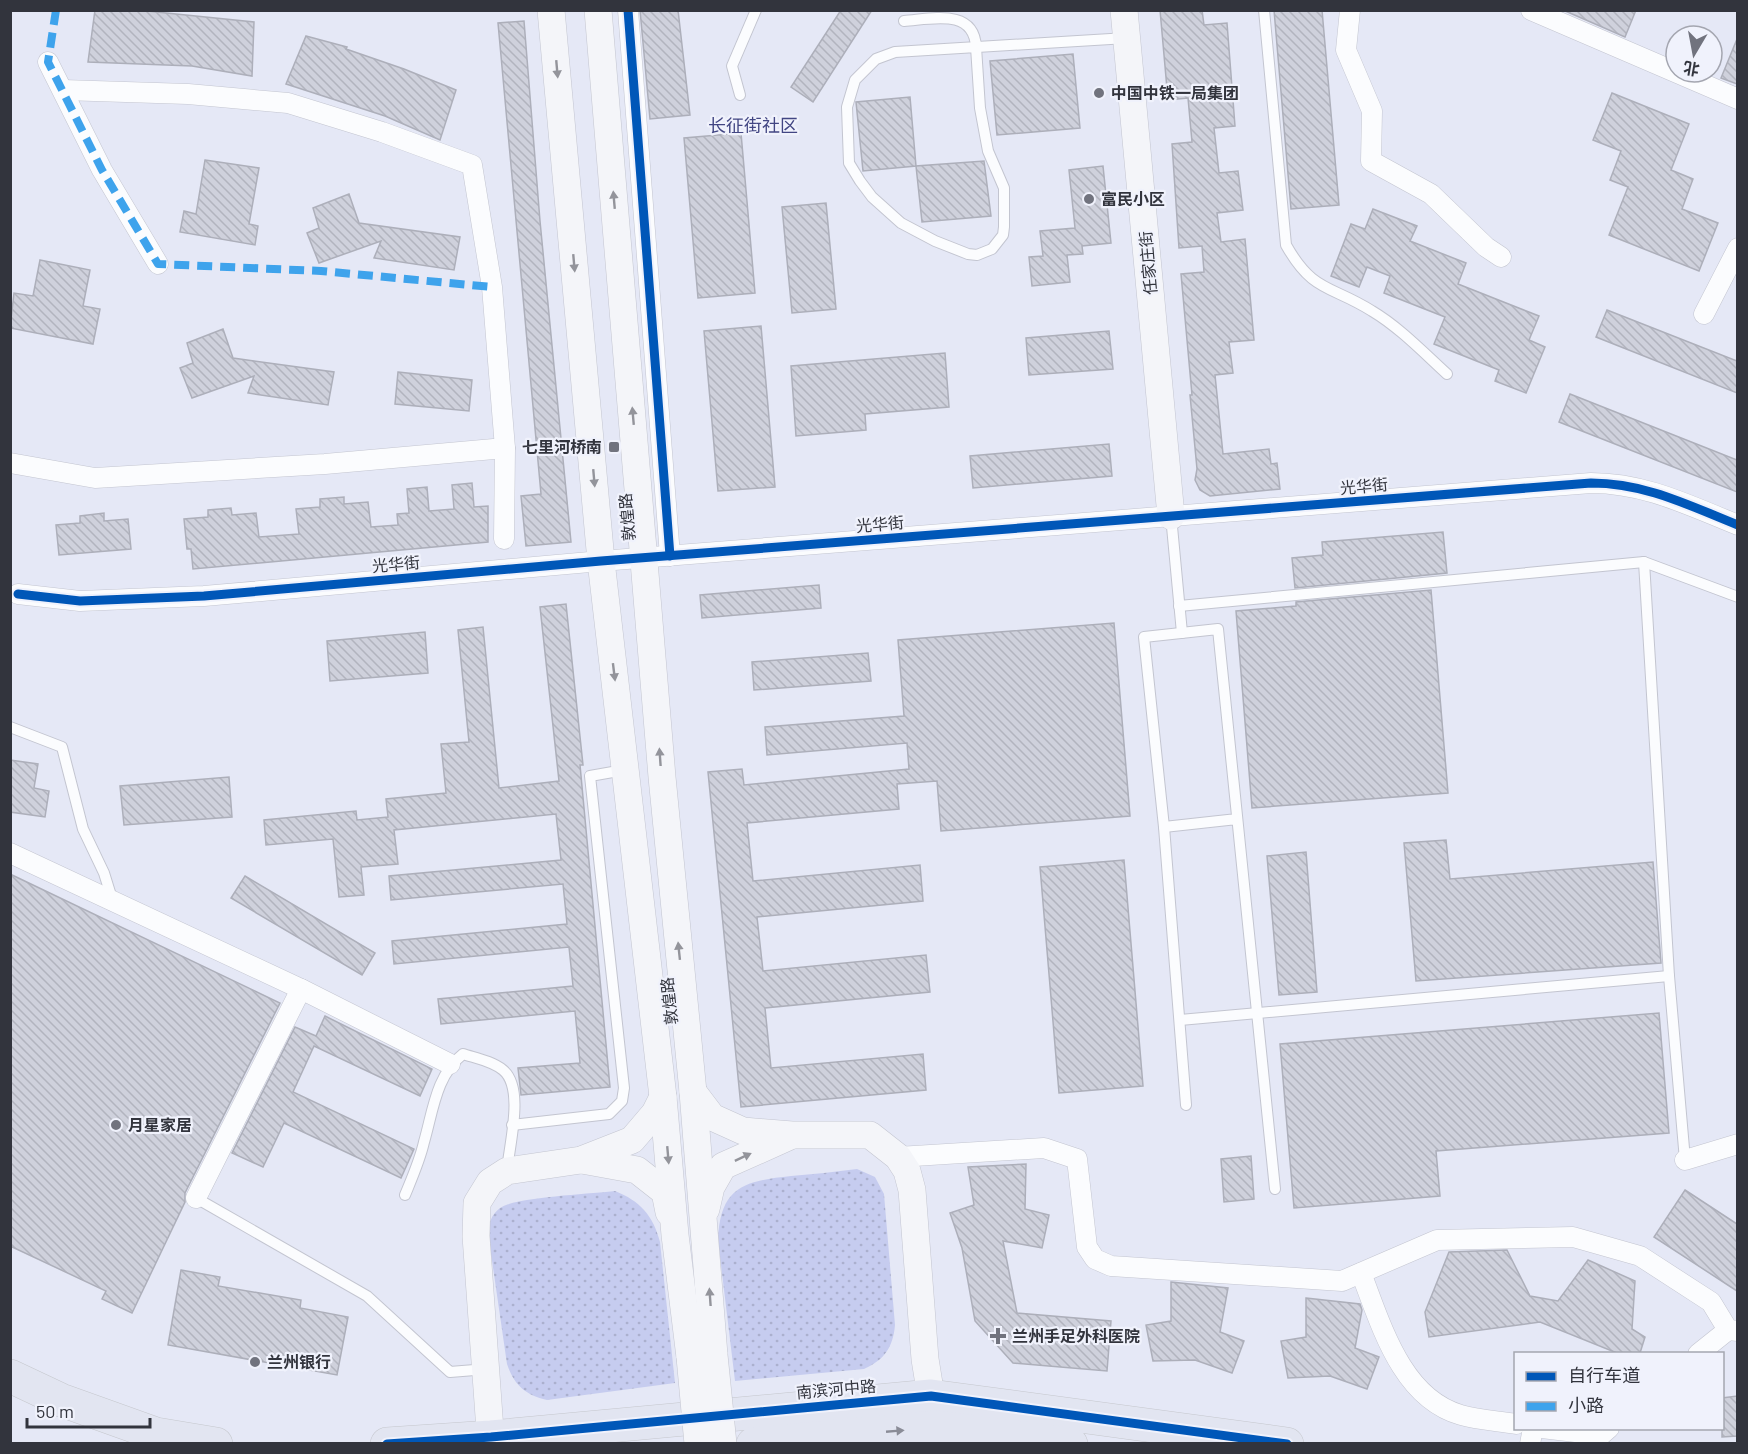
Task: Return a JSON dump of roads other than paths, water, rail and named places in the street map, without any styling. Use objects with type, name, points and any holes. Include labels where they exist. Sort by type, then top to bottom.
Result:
[{"type":"highway","points":[[10,1376],[61,1400],[156,1434],[216,1443]]},
{"type":"highway","points":[[10,1401],[53,1421],[114,1443]]},
{"type":"highway","name":"南滨河中路","points":[[753,1443],[933,1411],[1071,1443]]},
{"type":"highway","name":"南滨河中路","points":[[387,1443],[491,1440],[933,1411],[1287,1443]]},
{"type":"main road","name":"敦煌路","points":[[551,10],[601,561],[663,1097],[675,1235],[702,1356]]},
{"type":"main road","name":"敦煌路","points":[[598,10],[657,557],[662,777],[704,1220],[702,1356]]},
{"type":"main road","name":"任家庄街","points":[[1124,10],[1171,516]]},
{"type":"main road","points":[[693,1092],[712,1118],[743,1131],[792,1135],[870,1136],[898,1157],[907,1171],[912,1190],[925,1359],[933,1411]]},
{"type":"main road","points":[[491,1440],[476,1236],[477,1203],[490,1182],[507,1171],[581,1160],[632,1140],[656,1113],[663,1097]]},
{"type":"main road","points":[[704,1220],[711,1187],[723,1166],[792,1135]]},
{"type":"main road","points":[[581,1160],[637,1170],[664,1192],[675,1235]]},
{"type":"main road","points":[[698,1443],[702,1356]]},
{"type":"main road","points":[[702,1356],[723,1443]]},
{"type":"street","points":[[628,10],[657,557]]},
{"type":"street","points":[[1350,10],[1346,50],[1372,111],[1371,161],[1431,194],[1486,247],[1501,257]]},
{"type":"street","points":[[1531,10],[1737,99]]},
{"type":"street","points":[[48,62],[102,170],[158,264]]},
{"type":"street","points":[[63,90],[188,94],[288,103],[382,132],[472,165],[492,287],[505,448],[504,539]]},
{"type":"street","points":[[1704,314],[1737,248]]},
{"type":"street","points":[[10,463],[95,478],[325,464],[505,448]]},
{"type":"street","name":"光华街","points":[[18,594],[80,601],[204,596],[601,561],[1551,486],[1618,483],[1644,488],[1737,525]]},
{"type":"street","points":[[10,853],[301,989],[450,1064]]},
{"type":"street","points":[[196,1198],[301,989]]},
{"type":"street","points":[[1685,1160],[1737,1144]]},
{"type":"street","points":[[898,1157],[1044,1148],[1077,1159],[1087,1247],[1095,1259],[1111,1266],[1342,1281],[1437,1240],[1573,1237],[1640,1256],[1710,1302],[1733,1331],[1700,1352]]},
{"type":"street","points":[[1360,1273],[1394,1354],[1425,1395],[1459,1414],[1514,1424]]},
{"type":"street","points":[[1559,1430],[1601,1435],[1607,1430]]},
{"type":"lane","points":[[740,95],[732,66],[756,10]]},
{"type":"lane","points":[[1264,10],[1286,245],[1298,267],[1314,283],[1373,311],[1447,374]]},
{"type":"lane","points":[[904,21],[958,19],[973,31],[976,47],[980,108],[988,151],[1004,188],[1003,235],[999,243],[985,253],[977,255],[961,252],[918,233],[894,217],[872,197],[849,163],[847,107],[855,80],[876,59],[895,52],[976,47],[1127,38]]},
{"type":"lane","points":[[1171,516],[1182,633]]},
{"type":"lane","points":[[1179,606],[1644,562],[1737,597]]},
{"type":"lane","points":[[1644,562],[1669,976],[1685,1160]]},
{"type":"lane","points":[[1186,1105],[1164,826],[1144,637],[1218,629],[1275,1189]]},
{"type":"lane","points":[[10,727],[62,747],[83,829],[104,873],[113,902]]},
{"type":"lane","points":[[512,1125],[609,1113],[622,1101],[624,1088],[590,776],[626,770]]},
{"type":"lane","points":[[1164,826],[1237,819]]},
{"type":"lane","points":[[1180,1020],[1669,976]]},
{"type":"lane","points":[[405,1195],[424,1145],[436,1095],[450,1064],[463,1054],[482,1059],[503,1070],[516,1105],[507,1171]]},
{"type":"lane","points":[[196,1198],[367,1296],[450,1372],[487,1369]]},
{"type":"place","name":"中国中铁一局集团","points":[[1099,93]]},
{"type":"place","name":"富民小区","points":[[1089,199]]},
{"type":"place","name":"七里河桥南","points":[[614,447]]},
{"type":"place","name":"月星家居","points":[[116,1125]]},
{"type":"place","name":"兰州手足外科医院","points":[[998,1336]]},
{"type":"place","name":"兰州银行","points":[[255,1362]]},
{"type":"district","name":"长征街社区","points":[[753,126]]}]
